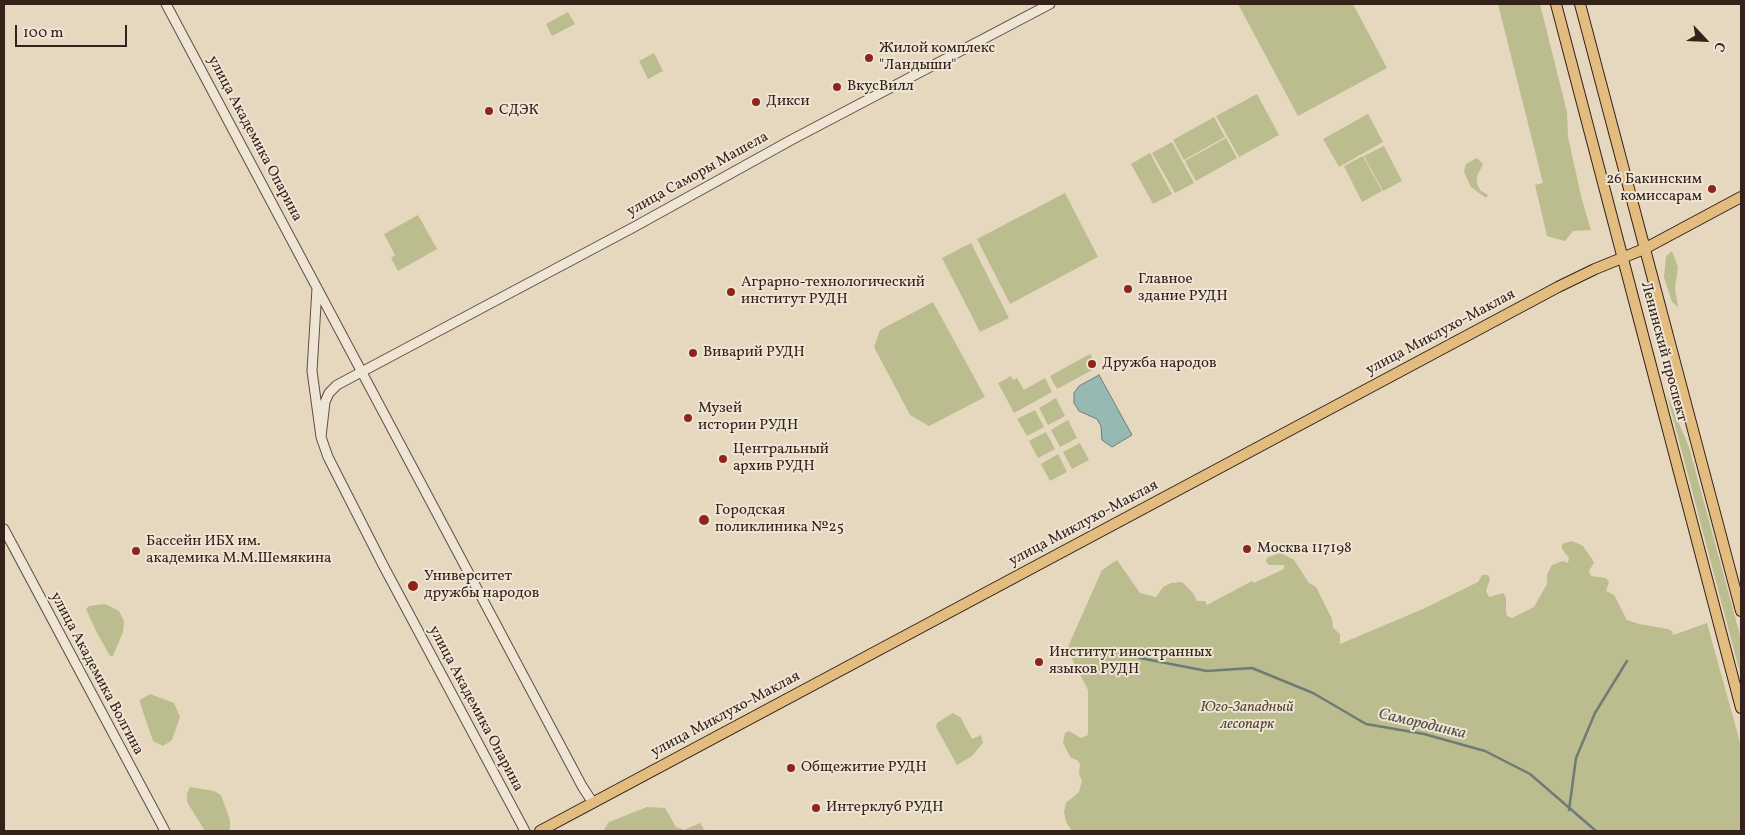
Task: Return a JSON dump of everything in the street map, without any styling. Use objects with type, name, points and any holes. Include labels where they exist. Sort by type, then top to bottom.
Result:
[{"type":"main road","name":"Ленинский проспект","points":[[1556,4],[1741,708]]},
{"type":"main road","name":"Ленинский проспект","points":[[1580,4],[1741,612]]},
{"type":"main road","name":"улица Миклухо-Маклая","points":[[540,831],[1558,288],[1644,249],[1741,197]]},
{"type":"street","name":"улица Академика Опарина","points":[[166,4],[593,803]]},
{"type":"street","name":"улица Саморы Машела","points":[[321,437],[326,402],[329,393],[337,385],[634,227],[755,159],[1050,4]]},
{"type":"street","name":"улица Академика Опарина","points":[[317,288],[312,370],[321,437],[328,457],[383,565],[525,831]]},
{"type":"street","name":"улица Академика Волгина","points":[[4,529],[165,831]]},
{"type":"green space","points":[[1238,4],[1353,4],[1387,68],[1298,116]]},
{"type":"green space","points":[[1498,4],[1540,4],[1567,112],[1568,137],[1582,200],[1591,230],[1573,231],[1565,241],[1547,236],[1535,185],[1543,183]]},
{"type":"green space","points":[[568,12],[575,24],[552,36],[546,24]]},
{"type":"green space","points":[[654,53],[663,71],[648,79],[639,61]]},
{"type":"green space","points":[[1257,94],[1279,135],[1239,157],[1216,116]]},
{"type":"green space","points":[[1368,114],[1383,142],[1339,167],[1323,139]]},
{"type":"green space","points":[[1214,117],[1225,137],[1184,160],[1173,140]]},
{"type":"green space","points":[[1226,138],[1237,158],[1196,181],[1185,161]]},
{"type":"green space","points":[[1172,142],[1194,183],[1175,193],[1152,153]]},
{"type":"green space","points":[[1384,146],[1402,181],[1383,191],[1364,156]]},
{"type":"green space","points":[[1150,153],[1172,194],[1153,204],[1131,164]]},
{"type":"green space","points":[[1363,156],[1382,191],[1362,202],[1344,166]]},
{"type":"green space","points":[[1477,158],[1483,164],[1477,176],[1477,184],[1481,191],[1488,195],[1486,198],[1471,187],[1464,172],[1466,164]]},
{"type":"green space","points":[[1065,193],[1098,257],[1010,304],[977,239]]},
{"type":"green space","points":[[418,215],[437,249],[398,271],[391,258],[395,255],[384,234]]},
{"type":"green space","points":[[971,243],[1009,318],[980,332],[942,258]]},
{"type":"green space","points":[[1672,251],[1678,267],[1675,288],[1678,307],[1672,302],[1664,277],[1666,256]]},
{"type":"green space","points":[[933,302],[985,397],[929,426],[910,415],[874,347],[880,330]]},
{"type":"green space","points":[[1090,354],[1096,364],[1094,369],[1057,389],[1050,376]]},
{"type":"green space","points":[[1011,376],[1013,380],[1017,378],[1024,390],[1045,378],[1052,392],[1014,413],[998,383]]},
{"type":"green space","points":[[1667,395],[1689,447],[1741,639],[1741,677]]},
{"type":"green space","points":[[1056,398],[1065,416],[1048,425],[1039,408]]},
{"type":"green space","points":[[1035,410],[1044,427],[1027,436],[1017,419]]},
{"type":"green space","points":[[1068,420],[1077,438],[1060,447],[1051,430]]},
{"type":"green space","points":[[1046,432],[1055,449],[1038,458],[1029,441]]},
{"type":"green space","points":[[1080,443],[1089,460],[1072,469],[1063,452]]},
{"type":"green space","points":[[1058,454],[1067,472],[1050,481],[1041,464]]},
{"type":"green space","name":"Юго-Западный лесопарк","points":[[1572,541],[1583,546],[1592,559],[1594,563],[1589,571],[1591,576],[1606,578],[1609,582],[1606,591],[1614,595],[1627,620],[1668,629],[1672,631],[1673,635],[1707,623],[1741,746],[1741,831],[1072,831],[1066,822],[1064,812],[1066,803],[1079,792],[1082,781],[1079,774],[1080,764],[1077,760],[1071,758],[1063,743],[1065,733],[1069,731],[1081,738],[1088,735],[1088,690],[1067,649],[1102,570],[1117,560],[1140,593],[1156,597],[1163,587],[1171,583],[1182,582],[1193,593],[1197,601],[1205,601],[1207,605],[1252,581],[1254,583],[1284,569],[1284,565],[1269,565],[1266,561],[1268,557],[1281,553],[1294,560],[1309,583],[1316,587],[1332,619],[1333,628],[1340,634],[1340,644],[1423,609],[1478,582],[1482,575],[1488,575],[1490,579],[1486,591],[1489,597],[1503,593],[1506,597],[1507,616],[1512,618],[1534,607],[1547,584],[1547,574],[1552,565],[1563,561],[1568,563],[1569,558],[1562,549],[1562,544]]},
{"type":"green space","points":[[105,604],[119,611],[124,621],[123,632],[113,656],[110,656],[86,609],[89,606]]},
{"type":"green space","points":[[150,694],[174,703],[180,717],[172,740],[163,746],[153,741],[140,703],[140,700]]},
{"type":"green space","points":[[953,713],[961,718],[972,739],[981,735],[983,743],[972,756],[957,765],[936,727],[937,723]]},
{"type":"green space","points":[[190,787],[214,791],[221,795],[230,820],[230,831],[205,831],[187,802],[187,794]]},
{"type":"green space","points":[[647,807],[665,808],[676,827],[684,830],[700,823],[705,831],[603,831],[609,822]]},
{"type":"water","points":[[1099,375],[1132,435],[1112,447],[1102,440],[1101,426],[1097,419],[1079,411],[1074,403],[1074,393],[1079,386]]},
{"type":"waterway","name":"Самородинка","points":[[1140,658],[1207,671],[1252,668],[1313,693],[1366,724],[1424,734],[1485,751],[1530,774],[1596,831]]},
{"type":"waterway","points":[[1569,810],[1576,758],[1595,713],[1627,661]]},
{"type":"place","name":"Жилой комплекс \"Ландыши\"","points":[[869,58]]},
{"type":"place","name":"ВкусВилл","points":[[837,87]]},
{"type":"place","name":"Дикси","points":[[756,102]]},
{"type":"place","name":"СДЭК","points":[[489,111]]},
{"type":"place","name":"26 Бакинским комиссарам","points":[[1712,189]]},
{"type":"place","name":"Главное здание РУДН","points":[[1128,289]]},
{"type":"place","name":"Аграрно-технологический институт РУДН","points":[[731,292]]},
{"type":"place","name":"Виварий РУДН","points":[[693,353]]},
{"type":"place","name":"Дружба народов","points":[[1092,364]]},
{"type":"place","name":"Музей истории РУДН","points":[[688,418]]},
{"type":"place","name":"Центральный архив РУДН","points":[[723,459]]},
{"type":"place","name":"Городская поликлиника №25","points":[[704,520]]},
{"type":"place","name":"Москва 117198","points":[[1247,549]]},
{"type":"place","name":"Бассейн ИБХ им. академика М.М.Шемякина","points":[[136,551]]},
{"type":"place","name":"Университет дружбы народов","points":[[413,586]]},
{"type":"place","name":"Институт иностранных языков РУДН","points":[[1039,662]]},
{"type":"place","name":"Общежитие РУДН","points":[[791,768]]},
{"type":"place","name":"Интерклуб РУДН","points":[[816,808]]}]
